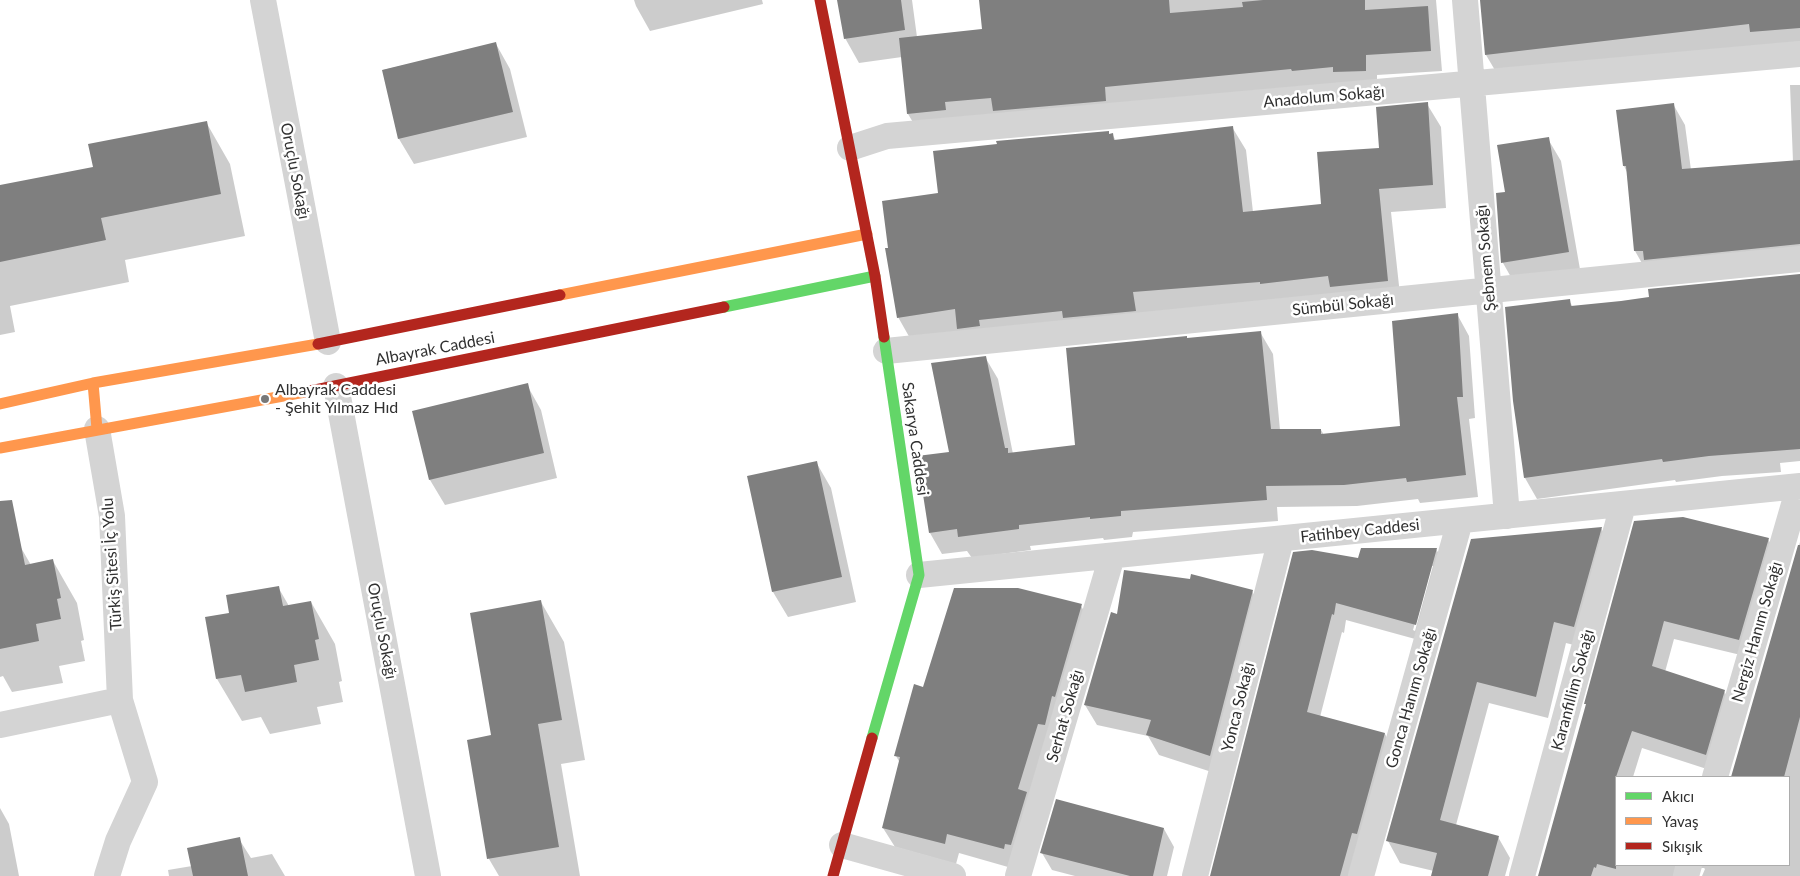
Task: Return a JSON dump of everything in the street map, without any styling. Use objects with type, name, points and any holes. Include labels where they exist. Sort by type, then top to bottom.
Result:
[{"type":"street","name":"Oruçlu Sokağı","points":[[263,0],[329,347]]},
{"type":"street","name":"Sakarya Caddesi","points":[[820,0],[875,276],[919,575],[833,876]]},
{"type":"street","name":"Şebnem Sokağı","points":[[1465,0],[1507,516]]},
{"type":"street","name":"Anadolum Sokağı","points":[[850,148],[887,136],[1800,54]]},
{"type":"street","name":"Albayrak Caddesi","points":[[0,404],[93,383],[329,347],[867,234]]},
{"type":"street","name":"Sümbül Sokağı","points":[[886,351],[1800,259]]},
{"type":"street","name":"Albayrak Caddesi","points":[[0,448],[875,276]]},
{"type":"street","name":"Oruçlu Sokağı","points":[[335,382],[428,876]]},
{"type":"street","points":[[93,383],[97,429]]},
{"type":"street","name":"Türkiş Sitesi İç Yolu","points":[[97,429],[112,516],[120,700],[145,782],[118,841],[107,876]]},
{"type":"street","name":"Fatihbey Caddesi","points":[[919,575],[1800,487]]},
{"type":"street","name":"Nergiz Hanım Sokağı","points":[[1715,776],[1800,487]]},
{"type":"street","name":"Karanfillim Sokağı","points":[[1522,876],[1623,504]]},
{"type":"street","name":"Gonca Hanım Sokağı","points":[[1361,876],[1460,521]]},
{"type":"street","name":"Yonca Sokağı","points":[[1195,876],[1281,539]]},
{"type":"street","name":"Serhat Sokağı","points":[[1018,876],[1112,556]]},
{"type":"street","points":[[0,725],[120,700]]},
{"type":"street","points":[[842,845],[953,876]]},
{"type":"building","points":[[837,0],[901,0],[905,30],[844,39]]},
{"type":"building","points":[[979,0],[1169,0],[1170,13],[1243,7],[1242,2],[1263,0],[1365,0],[1365,10],[1428,6],[1431,51],[1366,55],[1366,71],[1333,72],[1333,67],[1292,71],[1291,69],[1105,87],[1106,101],[993,111],[991,98],[945,102],[946,110],[907,114],[899,38],[982,29]]},
{"type":"building","points":[[1480,0],[1800,0],[1800,28],[1750,32],[1749,24],[1485,55]]},
{"type":"building","points":[[496,42],[513,112],[398,139],[382,70]]},
{"type":"building","points":[[1428,102],[1433,185],[1379,189],[1388,281],[1330,287],[1328,276],[1260,284],[1260,282],[1133,292],[1136,311],[1063,318],[1062,311],[979,320],[980,326],[957,329],[955,309],[897,318],[885,248],[888,248],[882,201],[938,193],[933,151],[997,144],[996,141],[1109,131],[1109,134],[1113,133],[1114,140],[1233,126],[1243,212],[1321,204],[1317,152],[1379,148],[1376,107]]},
{"type":"building","points":[[1674,103],[1682,169],[1800,160],[1800,244],[1644,260],[1643,251],[1634,251],[1626,166],[1623,166],[1616,110]]},
{"type":"building","points":[[207,121],[221,194],[101,218],[106,240],[0,262],[0,185],[93,167],[88,144]]},
{"type":"building","points":[[1549,137],[1569,252],[1501,263],[1496,193],[1505,192],[1497,145]]},
{"type":"building","points":[[1800,274],[1800,449],[1709,456],[1663,462],[1662,459],[1524,478],[1513,401],[1505,307],[1570,299],[1571,306],[1621,301],[1649,297],[1648,289]]},
{"type":"building","points":[[1458,313],[1463,397],[1457,397],[1466,475],[1407,482],[1406,478],[1344,485],[1266,486],[1267,500],[1121,511],[1121,516],[1090,519],[1090,517],[1019,525],[1019,529],[958,537],[957,529],[929,533],[917,456],[949,452],[931,363],[986,356],[1005,448],[1008,448],[1008,453],[1075,445],[1066,348],[1261,331],[1271,429],[1321,429],[1321,434],[1400,426],[1392,321]]},
{"type":"building","points":[[528,383],[544,453],[429,480],[412,411]]},
{"type":"building","points":[[817,461],[842,577],[772,592],[747,476]]},
{"type":"building","points":[[12,500],[25,565],[53,559],[61,598],[57,599],[61,619],[36,624],[39,641],[0,649],[0,501]]},
{"type":"building","points":[[1683,517],[1769,538],[1739,640],[1664,621],[1652,666],[1725,690],[1706,755],[1632,731],[1615,776],[1616,869],[1597,864],[1591,876],[1538,876],[1586,704],[1584,704],[1634,521]]},
{"type":"building","points":[[1602,527],[1574,627],[1554,622],[1536,697],[1477,682],[1440,820],[1499,836],[1488,876],[1431,876],[1437,853],[1386,841],[1471,539]]},
{"type":"building","points":[[1798,545],[1800,545],[1800,717],[1784,776],[1731,776]]},
{"type":"building","points":[[1361,548],[1437,548],[1416,625],[1336,603],[1334,615],[1332,614],[1307,712],[1385,733],[1357,834],[1352,833],[1340,876],[1210,876],[1293,552],[1312,550],[1358,558]]},
{"type":"building","points":[[1124,570],[1190,579],[1191,574],[1253,590],[1210,756],[1146,735],[1151,720],[1084,705],[1111,612],[1117,614]]},
{"type":"building","points":[[279,586],[283,606],[311,601],[319,639],[315,640],[319,660],[294,665],[297,682],[245,692],[241,675],[216,679],[205,617],[229,613],[226,595]]},
{"type":"building","points":[[954,588],[1018,588],[1082,604],[1055,697],[1052,696],[1045,725],[1038,724],[1018,789],[1027,792],[1011,845],[1005,844],[1004,849],[947,834],[945,844],[882,828],[900,757],[894,756],[914,684],[923,687]]},
{"type":"building","points":[[541,600],[562,720],[538,724],[559,847],[487,859],[467,740],[491,735],[470,613]]},
{"type":"building","points":[[1056,799],[1164,828],[1153,876],[1130,876],[1040,853]]},
{"type":"building","points":[[240,837],[248,876],[193,876],[187,848]]},
{"type":"traffic: fast","points":[[724,307],[875,276]]},
{"type":"traffic: fast","points":[[872,738],[919,575],[884,337]]},
{"type":"traffic: slow","points":[[560,295],[867,234]]},
{"type":"traffic: slow","points":[[0,404],[93,383],[318,344]]},
{"type":"traffic: slow","points":[[93,383],[97,429]]},
{"type":"traffic: slow","points":[[0,448],[305,392]]},
{"type":"traffic: jam","points":[[820,0],[875,276],[884,337]]},
{"type":"traffic: jam","points":[[318,344],[560,295]]},
{"type":"traffic: jam","points":[[305,392],[724,307]]},
{"type":"traffic: jam","points":[[833,876],[872,738]]},
{"type":"place","name":"Albayrak Caddesi - Şehit Yılmaz Hıd","points":[[265,399]]}]
